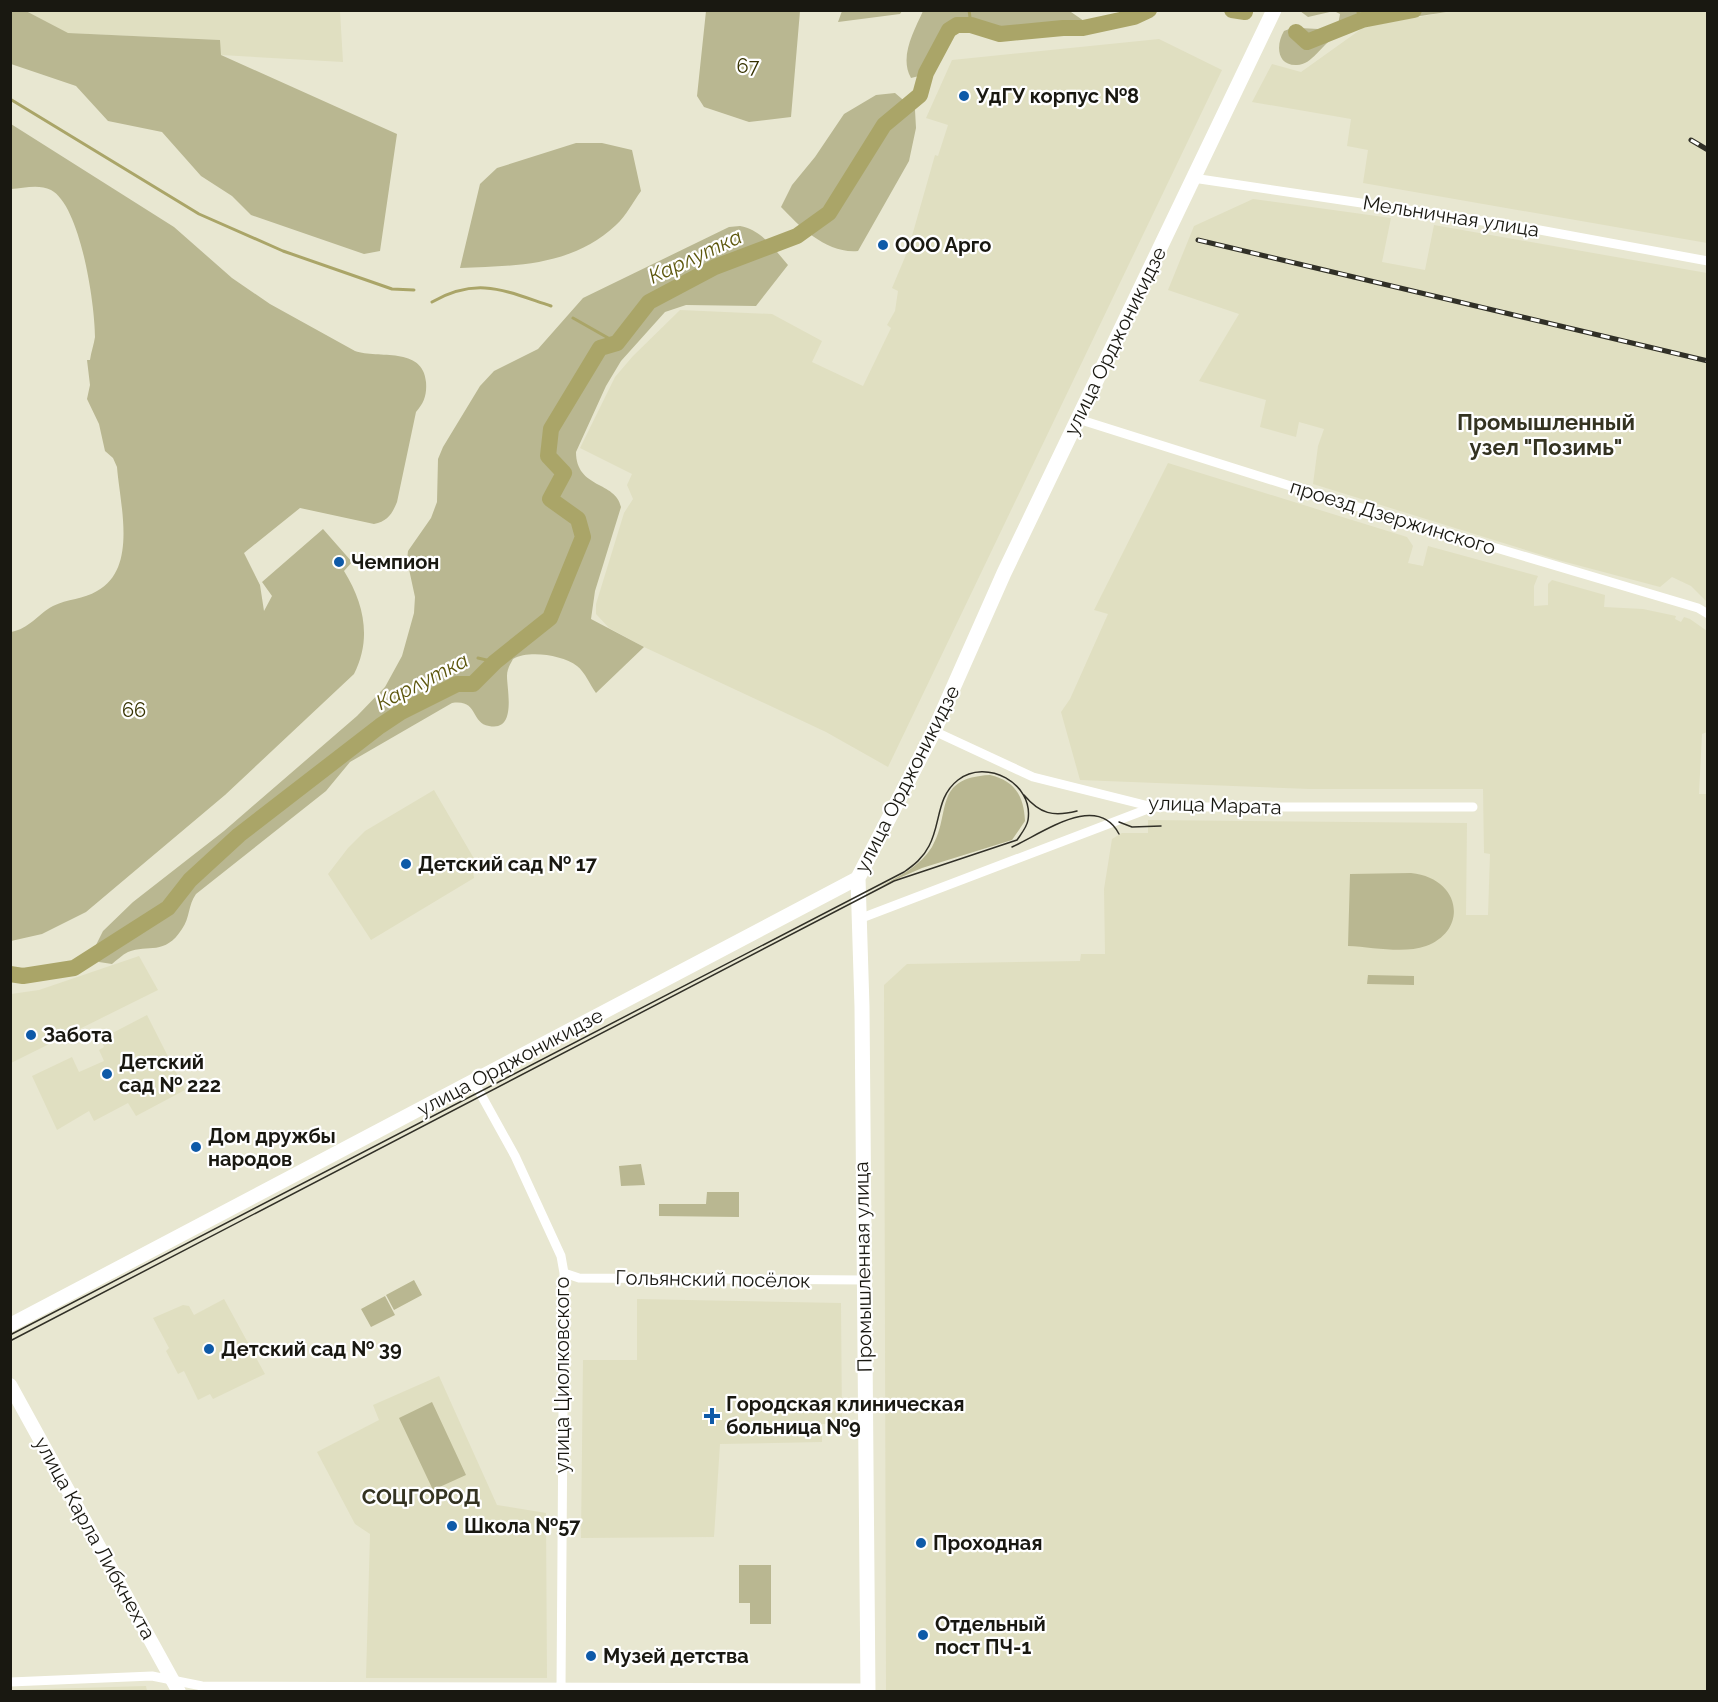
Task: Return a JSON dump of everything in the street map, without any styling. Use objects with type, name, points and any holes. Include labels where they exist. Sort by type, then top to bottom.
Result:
[{"type":"main road","name":"улица Орджоникидзе","points":[[10,1325],[858,878],[934,731],[1004,573],[1274,10]]},
{"type":"main road","name":"Промышленная улица","points":[[858,878],[868,1690]]},
{"type":"main road","name":"улица Карла Либкнехта","points":[[10,1385],[176,1686]]},
{"type":"street","name":"Мельничная улица","points":[[1193,178],[1523,226],[1707,261]]},
{"type":"street","name":"проезд Дзержинского","points":[[1078,418],[1338,501],[1698,608],[1707,614]]},
{"type":"street","name":"улица Марата","points":[[934,731],[1033,777],[1153,807],[1473,807]]},
{"type":"street","points":[[859,919],[1153,807]]},
{"type":"street","name":"улица Циолковского","points":[[474,1082],[515,1156],[561,1256],[564,1274],[561,1688]]},
{"type":"street","name":"Гольянский посёлок","points":[[564,1274],[579,1278],[863,1280]]},
{"type":"street","points":[[10,1682],[152,1676],[176,1686],[868,1690]]},
{"type":"shaded area","points":[[26,11],[340,11],[343,62],[221,55],[219,40],[67,33]]},
{"type":"shaded area","points":[[1452,11],[1707,11],[1707,243],[1363,183],[1368,150],[1347,146],[1351,119],[1252,102],[1272,64],[1301,72],[1364,27]]},
{"type":"shaded area","points":[[1159,39],[1222,70],[888,767],[826,732],[644,647],[609,628],[596,614],[596,604],[624,513],[633,499],[627,485],[632,474],[580,448],[615,377],[633,356],[680,310],[772,314],[822,341],[812,362],[863,386],[891,328],[887,325],[895,311],[898,291],[892,288],[908,250],[935,155],[938,156],[948,125],[926,118],[952,60]]},
{"type":"shaded area","points":[[1253,199],[1391,218],[1382,262],[1425,270],[1434,225],[1707,273],[1707,602],[1691,586],[1672,577],[1660,587],[1558,560],[1313,484],[1318,446],[1324,429],[1299,422],[1296,437],[1260,427],[1266,400],[1199,381],[1239,314],[1168,290],[1194,226]]},
{"type":"shaded area","points":[[1168,463],[1407,537],[1413,546],[1408,563],[1423,566],[1428,546],[1538,576],[1534,586],[1534,606],[1548,605],[1548,584],[1552,580],[1605,595],[1604,607],[1643,609],[1676,616],[1675,619],[1681,622],[1684,617],[1707,631],[1707,732],[1702,734],[1699,794],[1708,794],[1707,1691],[886,1691],[884,985],[907,964],[1080,961],[1081,954],[1105,954],[1104,889],[1112,839],[1122,833],[1148,833],[1148,820],[1467,823],[1466,915],[1488,915],[1490,854],[1484,853],[1483,789],[1310,789],[1080,780],[1061,712],[1070,699],[1108,614],[1094,610]]},
{"type":"shaded area","name":"Детский сад № 17","points":[[434,790],[476,862],[472,867],[474,878],[371,940],[328,874],[365,831]]},
{"type":"shaded area","points":[[139,956],[158,990],[11,1063],[11,994],[39,990]]},
{"type":"shaded area","name":"Детский сад № 222","points":[[147,1015],[185,1090],[136,1116],[128,1103],[94,1121],[89,1111],[57,1130],[32,1076],[72,1057],[79,1072],[104,1061],[99,1050],[104,1047],[101,1039]]},
{"type":"shaded area","name":"Детский сад № 39","points":[[224,1299],[265,1374],[213,1399],[210,1394],[198,1400],[184,1371],[178,1374],[166,1351],[169,1348],[153,1318],[183,1305],[189,1306],[194,1315]]},
{"type":"shaded area","name":"Городская клиническая больница №9","points":[[637,1299],[841,1303],[842,1424],[822,1424],[822,1442],[720,1444],[714,1537],[581,1538],[583,1360],[637,1360]]},
{"type":"shaded area","name":"Школа №57","points":[[439,1376],[497,1505],[546,1513],[547,1678],[366,1678],[370,1534],[355,1524],[317,1452],[379,1420],[373,1405]]},
{"type":"shaded area","points":[[146,1686],[147,1691],[10,1691],[11,1690]]},
{"type":"green space","points":[[11,10],[26,11],[68,33],[220,40],[221,55],[397,134],[380,251],[364,254],[251,215],[232,196],[201,176],[162,132],[108,121],[76,86],[11,64]]},
{"type":"green space","points":[[842,10],[902,11],[900,14],[838,22]]},
{"type":"green space","name":"67","points":[[706,11],[800,11],[791,117],[749,122],[704,107],[697,96]]},
{"type":"green space","points":[[923,11],[1071,12],[1084,21],[1077,24],[1000,28],[964,21],[946,26],[919,76],[911,78],[907,53]]},
{"type":"green space","points":[[1300,11],[1334,11],[1308,17]]},
{"type":"green space","points":[[1334,11],[1452,11],[1362,27],[1334,38],[1307,62],[1297,65],[1285,62],[1279,48],[1284,31],[1297,28],[1331,28],[1338,25],[1340,14]]},
{"type":"green space","points":[[895,93],[915,110],[916,128],[909,161],[858,251],[847,251],[825,244],[806,231],[781,207],[792,185],[815,157],[844,114],[876,95]]},
{"type":"green space","name":"66","points":[[11,124],[174,227],[232,278],[270,304],[355,351],[398,356],[417,363],[423,371],[426,387],[424,398],[416,412],[397,502],[389,516],[374,524],[300,508],[244,553],[260,585],[264,611],[272,596],[262,582],[323,529],[352,562],[344,571],[361,608],[364,634],[360,661],[354,674],[225,795],[86,912],[42,934],[11,941],[11,632],[28,625],[53,606],[92,594],[110,581],[118,568],[124,535],[117,467],[113,458],[105,451],[99,424],[87,399],[90,385],[87,360],[90,360],[95,337],[89,281],[78,235],[71,215],[62,200],[51,190],[36,187],[11,189]]},
{"type":"green space","points":[[576,143],[602,143],[632,150],[641,191],[620,221],[599,239],[562,256],[523,264],[460,268],[480,184],[497,168]]},
{"type":"green space","points":[[740,226],[761,236],[788,265],[756,306],[686,305],[665,312],[621,361],[606,386],[576,452],[582,473],[612,493],[618,499],[621,507],[595,591],[591,619],[644,647],[596,693],[585,675],[571,662],[536,654],[513,659],[507,674],[509,700],[504,723],[498,726],[483,724],[466,704],[452,703],[350,762],[326,791],[196,894],[185,925],[169,943],[156,948],[128,952],[112,964],[99,962],[94,949],[103,931],[133,902],[224,831],[357,716],[385,687],[402,656],[414,613],[415,597],[407,560],[408,551],[431,518],[437,502],[438,459],[443,447],[480,386],[494,371],[538,349],[583,298],[729,227]]},
{"type":"green space","points":[[990,775],[1012,786],[1023,804],[1025,821],[1012,840],[922,868],[881,886],[909,870],[927,854],[938,834],[951,790],[959,783],[972,778]]},
{"type":"green space","points":[[1411,873],[1428,877],[1440,884],[1449,894],[1453,905],[1453,917],[1449,929],[1440,938],[1426,946],[1408,950],[1348,946],[1350,874]]},
{"type":"green space","points":[[1368,975],[1414,976],[1414,985],[1367,984]]},
{"type":"green space","points":[[641,1164],[645,1185],[621,1186],[619,1166]]},
{"type":"green space","points":[[707,1192],[739,1192],[739,1217],[659,1216],[659,1204],[706,1204]]},
{"type":"green space","points":[[414,1280],[422,1295],[394,1310],[386,1295]]},
{"type":"green space","points":[[385,1296],[395,1315],[371,1327],[361,1309]]},
{"type":"green space","points":[[432,1402],[466,1475],[433,1490],[399,1418]]},
{"type":"green space","points":[[739,1565],[771,1565],[771,1624],[750,1624],[750,1603],[739,1603]]},
{"type":"waterway","points":[[969,10],[971,25]]},
{"type":"waterway","name":"Карлутка","points":[[10,974],[23,976],[74,968],[168,908],[190,880],[239,835],[380,726],[401,712],[457,684],[473,684],[495,662],[550,618],[583,537],[578,519],[550,499],[564,473],[548,456],[551,429],[600,348],[617,343],[649,302],[715,267],[797,236],[829,213],[884,125],[920,95],[926,73],[949,30],[957,25],[971,25],[1000,34],[1083,28],[1134,17],[1149,10]]},
{"type":"waterway","name":"Карлутка","points":[[1232,10],[1245,12]]},
{"type":"waterway","points":[[1357,10],[1362,20]]},
{"type":"waterway","name":"Карлутка","points":[[1296,32],[1307,42],[1362,20],[1414,10]]},
{"type":"waterway","points":[[10,99],[199,214],[283,251],[392,289],[414,290]]},
{"type":"waterway","points":[[432,302],[448,294],[478,288],[505,291],[551,306]]},
{"type":"waterway","points":[[573,318],[617,343]]},
{"type":"waterway","points":[[478,658],[495,662]]},
{"type":"tram line","points":[[10,1335],[904,872],[918,861],[929,846],[946,794],[958,780],[969,774],[994,773],[1016,785],[1024,795],[1028,807],[1028,820],[1017,840],[894,881],[10,1341]]},
{"type":"tram line","points":[[1024,795],[1041,810],[1054,814],[1077,811]]},
{"type":"tram line","points":[[1012,847],[1069,819],[1084,816],[1097,816],[1109,822],[1119,834]]},
{"type":"tram line","points":[[1119,822],[1132,827],[1161,826]]},
{"type":"railway","points":[[1691,140],[1708,150]]},
{"type":"railway","points":[[1198,240],[1708,361]]},
{"type":"place","name":"УдГУ корпус №8","points":[[964,96]]},
{"type":"place","name":"ООО Арго","points":[[883,245]]},
{"type":"place","name":"Чемпион","points":[[339,562]]},
{"type":"place","name":"Детский сад № 17","points":[[406,864]]},
{"type":"place","name":"Забота","points":[[31,1035]]},
{"type":"place","name":"Детский сад № 222","points":[[107,1074]]},
{"type":"place","name":"Дом дружбы народов","points":[[196,1147]]},
{"type":"place","name":"Детский сад № 39","points":[[209,1349]]},
{"type":"place","name":"Городская клиническая больница №9","points":[[712,1416]]},
{"type":"place","name":"Школа №57","points":[[452,1526]]},
{"type":"place","name":"Проходная","points":[[921,1543]]},
{"type":"place","name":"Отдельный пост ПЧ-1","points":[[923,1635]]},
{"type":"place","name":"Музей детства","points":[[591,1656]]},
{"type":"district","name":"Промышленный узел \"Позимь\"","points":[[1546,434]]},
{"type":"district","name":"СОЦГОРОД","points":[[421,1496]]}]
